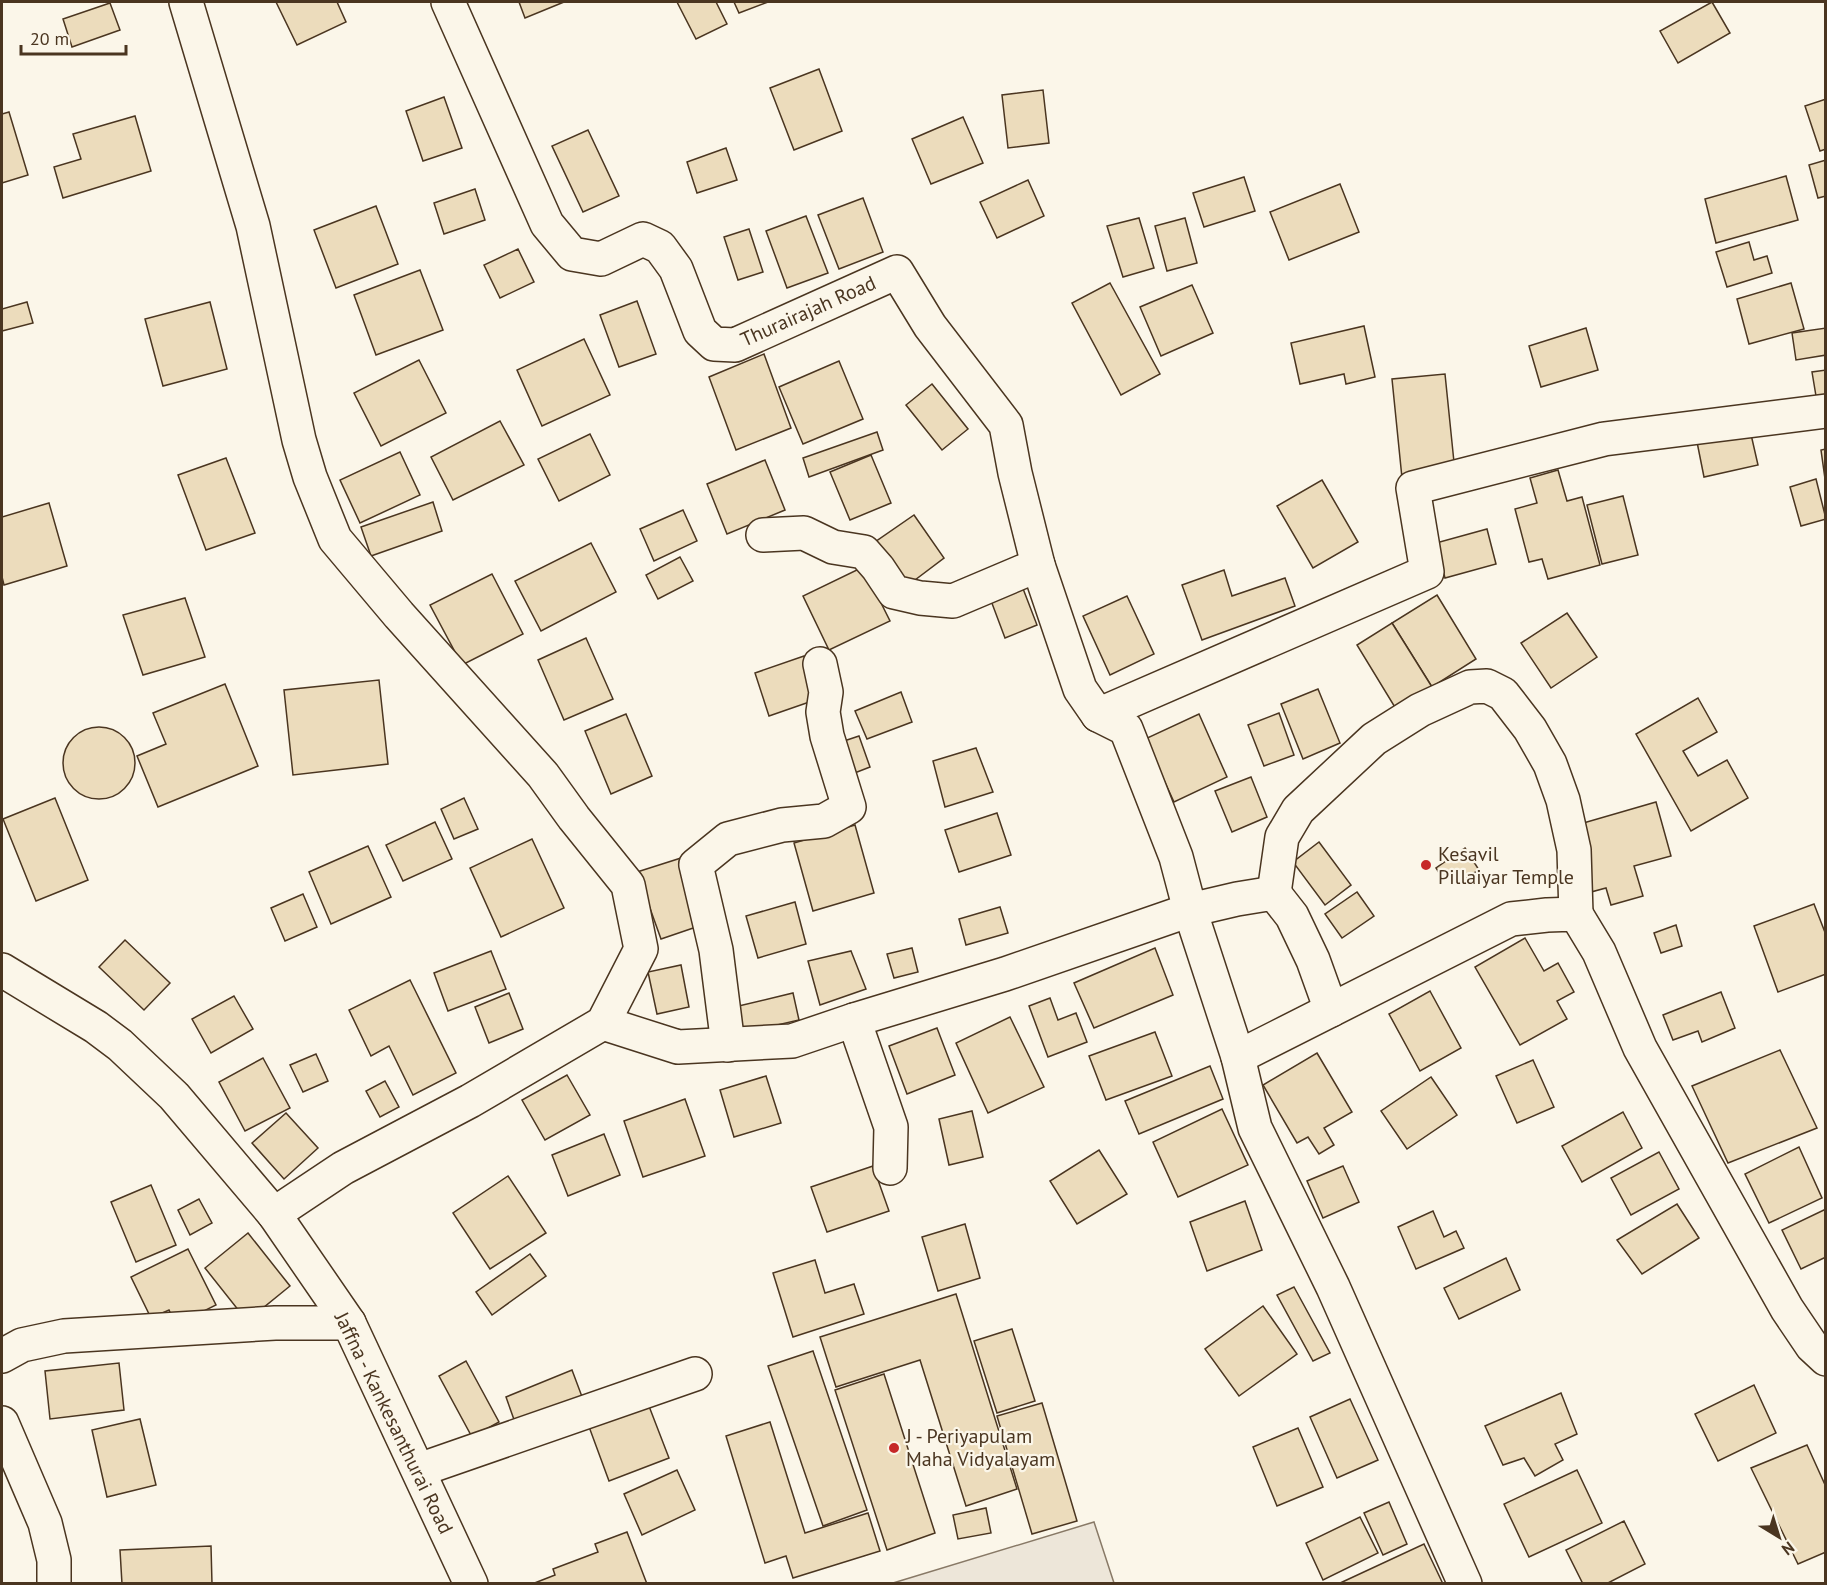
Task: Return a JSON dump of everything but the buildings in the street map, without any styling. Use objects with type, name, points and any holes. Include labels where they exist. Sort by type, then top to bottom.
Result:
[{"type":"street","points":[[186,2],[253,226],[299,440],[313,487],[335,539],[399,615],[543,775],[628,885],[642,949],[603,1023],[470,1101],[343,1168],[274,1214]]},
{"type":"street","name":"Thurairajah Road","points":[[448,2],[547,224],[572,254],[601,260],[643,239],[660,247],[676,269],[700,331],[714,344],[735,345],[897,272],[930,326],[1006,424],[1038,566],[1080,689],[1098,715]]},
{"type":"street","points":[[1098,715],[1427,572],[1413,488],[1604,439],[1826,411]]},
{"type":"street","points":[[763,535],[804,533],[833,547],[864,552],[894,592],[920,598],[953,601],[1038,566]]},
{"type":"street","points":[[728,1045],[716,950],[696,866],[728,839],[782,825],[824,821],[849,807],[826,728],[823,712],[826,692],[820,664]]},
{"type":"street","points":[[1331,1010],[1313,960],[1292,916],[1274,893],[1282,837],[1298,810],[1374,739],[1420,711],[1470,687],[1487,686],[1503,694],[1530,729],[1550,764],[1563,800],[1574,850],[1576,914],[1599,952],[1640,1048],[1787,1310],[1812,1346],[1826,1359]]},
{"type":"street","points":[[1098,715],[1126,729],[1176,857],[1190,910],[1238,1057],[1256,1128],[1333,1287],[1465,1584]]},
{"type":"street","points":[[603,1023],[678,1047],[792,1041],[1005,974],[1190,910],[1274,893]]},
{"type":"street","points":[[1238,1057],[1511,919],[1576,914]]},
{"type":"street","name":"Jaffna - Kankesanthurai Road","points":[[2,970],[96,1027],[120,1045],[174,1096],[274,1214],[349,1323],[471,1584]]},
{"type":"street","points":[[854,1020],[891,1127],[890,1168]]},
{"type":"street","points":[[2,1356],[22,1345],[64,1336],[275,1323],[349,1323]]},
{"type":"street","points":[[419,1470],[695,1374]]},
{"type":"street","points":[[2,1423],[45,1523],[54,1560],[54,1584]]},
{"type":"shaded area","points":[[1094,1522],[1114,1583],[893,1583]]},
{"type":"place","name":"Kesavil Pillaiyar Temple","points":[[1426,865]]},
{"type":"place","name":"J - Periyapulam Maha Vidyalayam","points":[[894,1448]]}]
